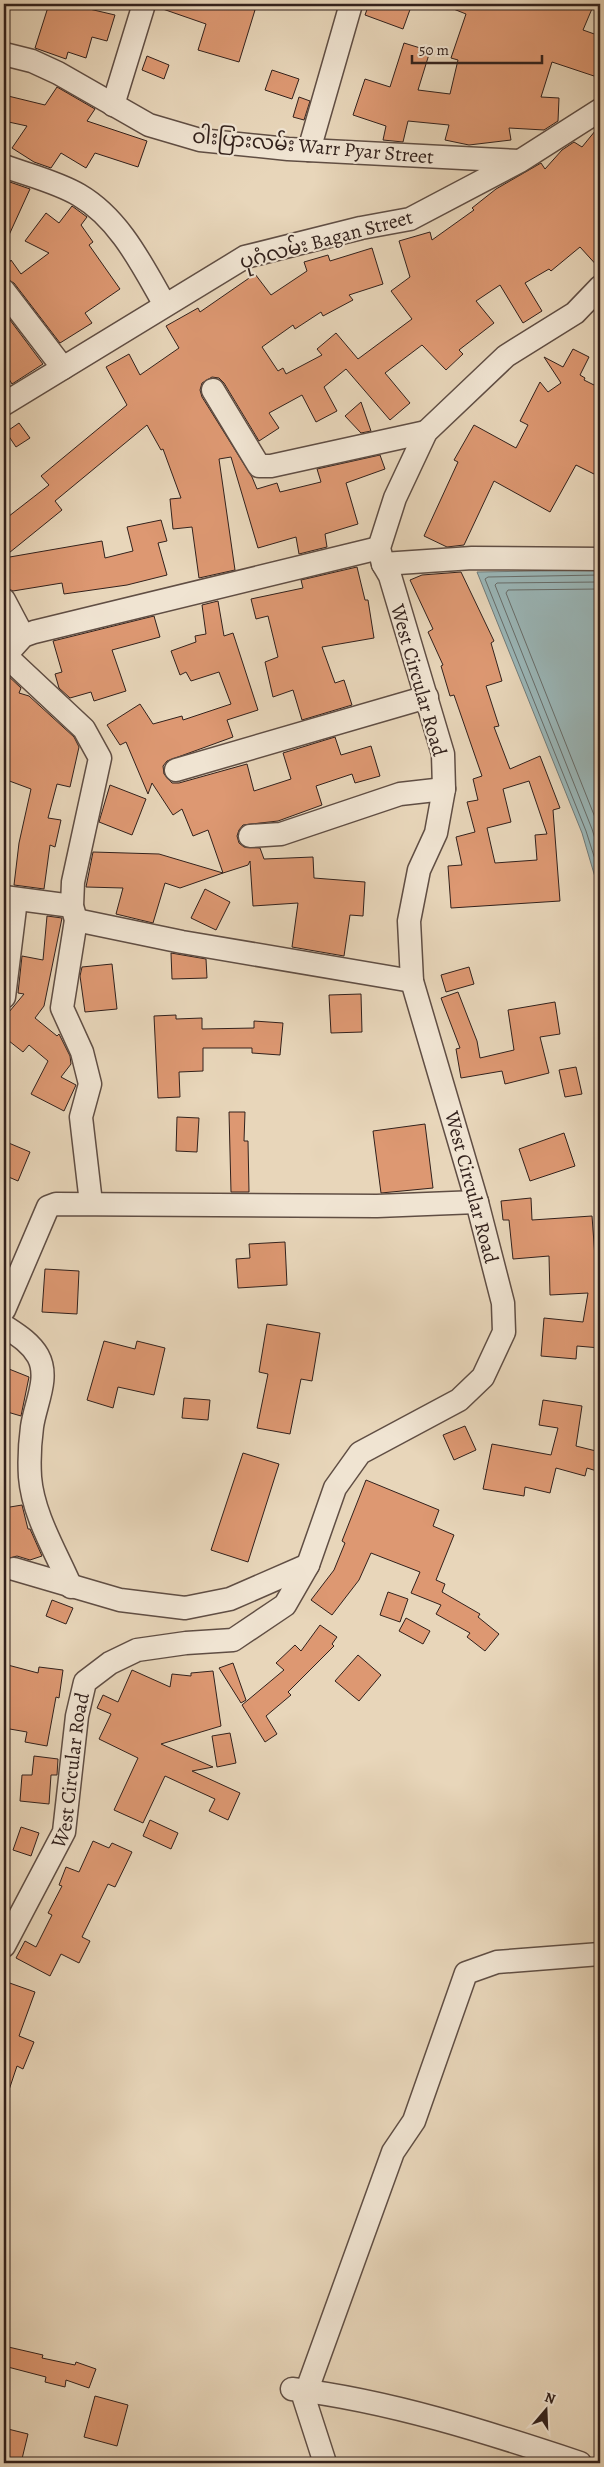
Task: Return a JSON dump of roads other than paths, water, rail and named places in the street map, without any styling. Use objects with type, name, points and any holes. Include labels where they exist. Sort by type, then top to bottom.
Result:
[{"type":"street","points":[[112,104],[144,4]]},
{"type":"street","points":[[309,150],[350,4]]},
{"type":"street","name":"ဝါးပြားလမ်း Warr Pyar Street","points":[[4,54],[32,61],[148,124],[200,140],[309,150],[520,161]]},
{"type":"street","name":"ပုဂံလမ်း Bagan Street","points":[[4,404],[244,257],[361,228],[410,219],[520,161],[600,110]]},
{"type":"street","points":[[4,166],[78,194],[103,212],[132,248],[165,305]]},
{"type":"street","points":[[381,556],[395,498],[426,432],[506,356],[575,313],[600,288]]},
{"type":"street","points":[[4,291],[63,368]]},
{"type":"street","points":[[213,390],[259,466],[271,466],[426,432]]},
{"type":"street","points":[[91,1204],[81,1118],[90,1084],[82,1052],[62,1008],[74,913],[73,882],[100,758],[84,729],[5,656],[23,636],[381,556],[600,559]]},
{"type":"street","name":"West Circular Road","points":[[4,1946],[64,1832],[78,1716],[86,1682],[110,1663],[137,1650],[186,1643],[233,1640],[285,1605],[308,1565],[335,1488],[360,1453],[460,1400],[483,1377],[504,1332],[503,1303],[477,1202],[412,981],[409,921],[419,870],[436,833],[444,789],[443,754],[390,576],[381,556]]},
{"type":"street","points":[[4,600],[23,636]]},
{"type":"street","points":[[176,770],[426,697]]},
{"type":"street","points":[[250,836],[281,834],[400,794],[444,789]]},
{"type":"street","points":[[4,996],[10,898],[182,942],[412,981]]},
{"type":"street","points":[[4,1310],[48,1207],[56,1204],[377,1206],[477,1202]]},
{"type":"street","points":[[4,1326],[27,1341],[38,1356],[42,1367],[42,1386],[32,1426],[30,1476],[35,1506],[71,1587]]},
{"type":"street","points":[[14,1569],[120,1600],[185,1608],[230,1599],[308,1565]]},
{"type":"street","points":[[298,2390],[393,2152],[414,2121],[466,1972],[496,1962],[600,1954]]},
{"type":"street","points":[[298,2390],[304,2398],[325,2463]]},
{"type":"street","points":[[298,2390],[333,2394],[465,2427],[580,2463]]},
{"type":"water","points":[[600,570],[600,894],[582,833],[477,572]]},
{"type":"water","points":[[600,1104],[600,1136],[596,1123],[596,1105]]}]
